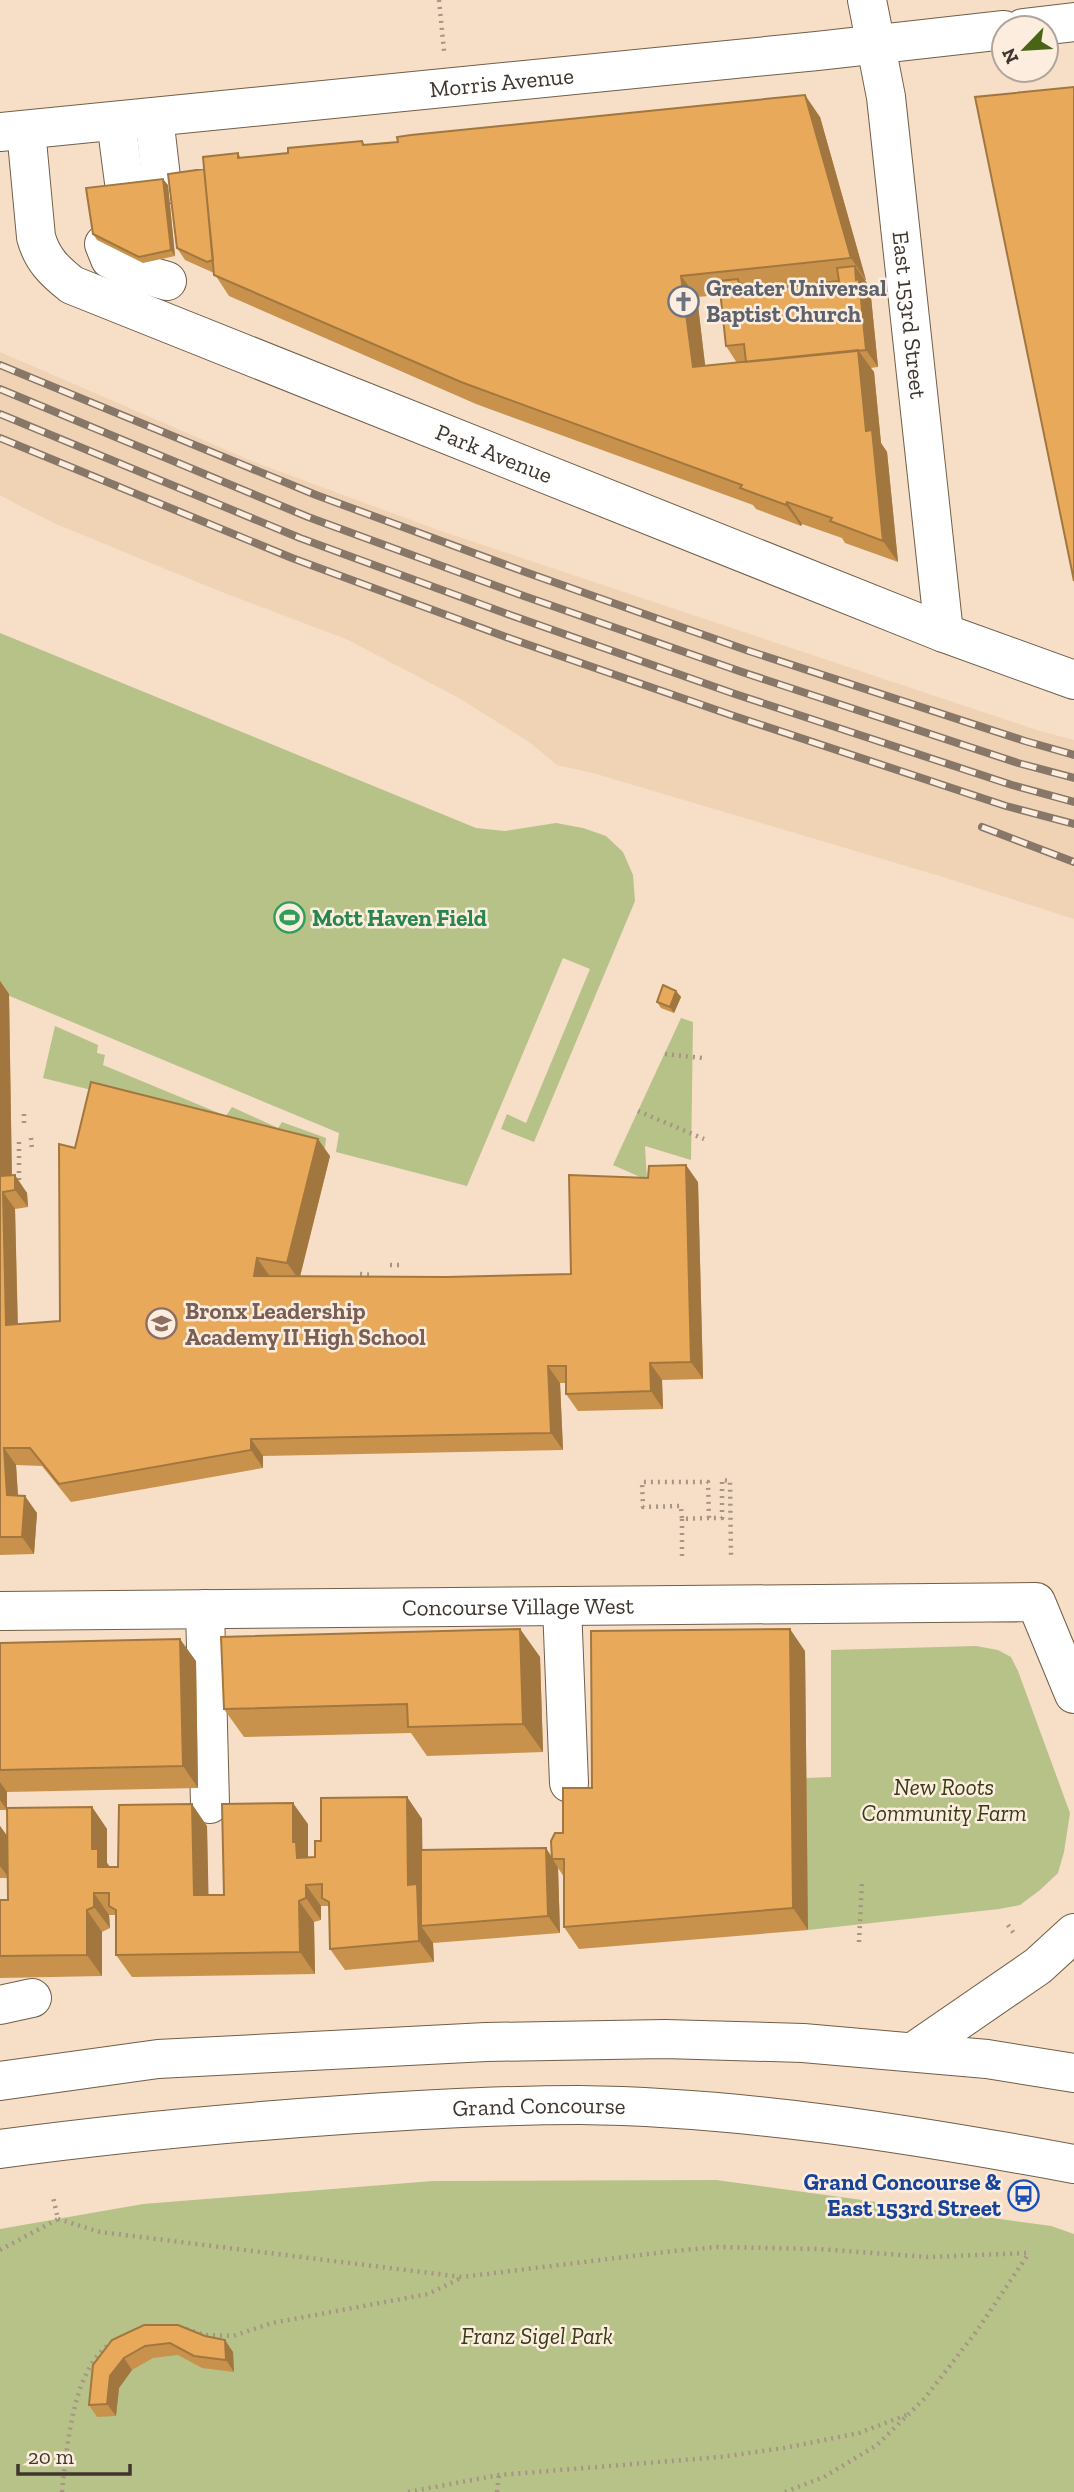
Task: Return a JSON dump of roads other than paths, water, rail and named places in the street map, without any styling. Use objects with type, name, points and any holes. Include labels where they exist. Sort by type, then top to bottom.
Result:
[{"type":"street","name":"East 153rd Street","points":[[867,0],[888,111],[944,633]]},
{"type":"street","name":"Morris Avenue","points":[[13,131],[990,32]]},
{"type":"street","points":[[116,121],[134,185],[154,117]]},
{"type":"street","name":"Park Avenue","points":[[13,131],[36,237],[44,260],[72,285],[142,277],[944,633],[1074,680]]},
{"type":"street","name":"Concourse Village West","points":[[0,1611],[1036,1602],[1074,1694]]},
{"type":"street","points":[[562,1606],[569,1783]]},
{"type":"street","points":[[205,1609],[210,1804]]},
{"type":"street","points":[[913,2052],[1038,1966],[1074,1933]]},
{"type":"street","points":[[0,2081],[158,2059],[486,2042],[688,2039],[803,2043],[913,2052],[987,2059],[1074,2073]]},
{"type":"street","name":"Grand Concourse","points":[[0,2149],[276,2119],[424,2110],[580,2105],[728,2114],[844,2127],[1074,2164]]},
{"type":"railway","points":[[0,365],[316,495],[528,573],[749,651],[1074,755]]},
{"type":"railway","points":[[0,389],[308,517],[521,595],[742,672],[1018,763],[1074,778]]},
{"type":"railway","points":[[0,414],[300,538],[513,616],[735,694],[1012,785],[1074,802]]},
{"type":"railway","points":[[0,438],[292,558],[506,637],[1006,806],[1074,824]]},
{"type":"railway","points":[[982,827],[1074,862]]},
{"type":"place","name":"Greater Universal Baptist Church","points":[[683,301]]},
{"type":"place","name":"Mott Haven Field","points":[[289,918]]},
{"type":"place","name":"Bronx Leadership Academy II High School","points":[[162,1324]]},
{"type":"place","name":"Grand Concourse & East 153rd Street","points":[[1024,2195]]},
{"type":"park label","name":"New Roots Community Farm","points":[[944,1800]]},
{"type":"park label","name":"Franz Sigel Park","points":[[537,2336]]}]
